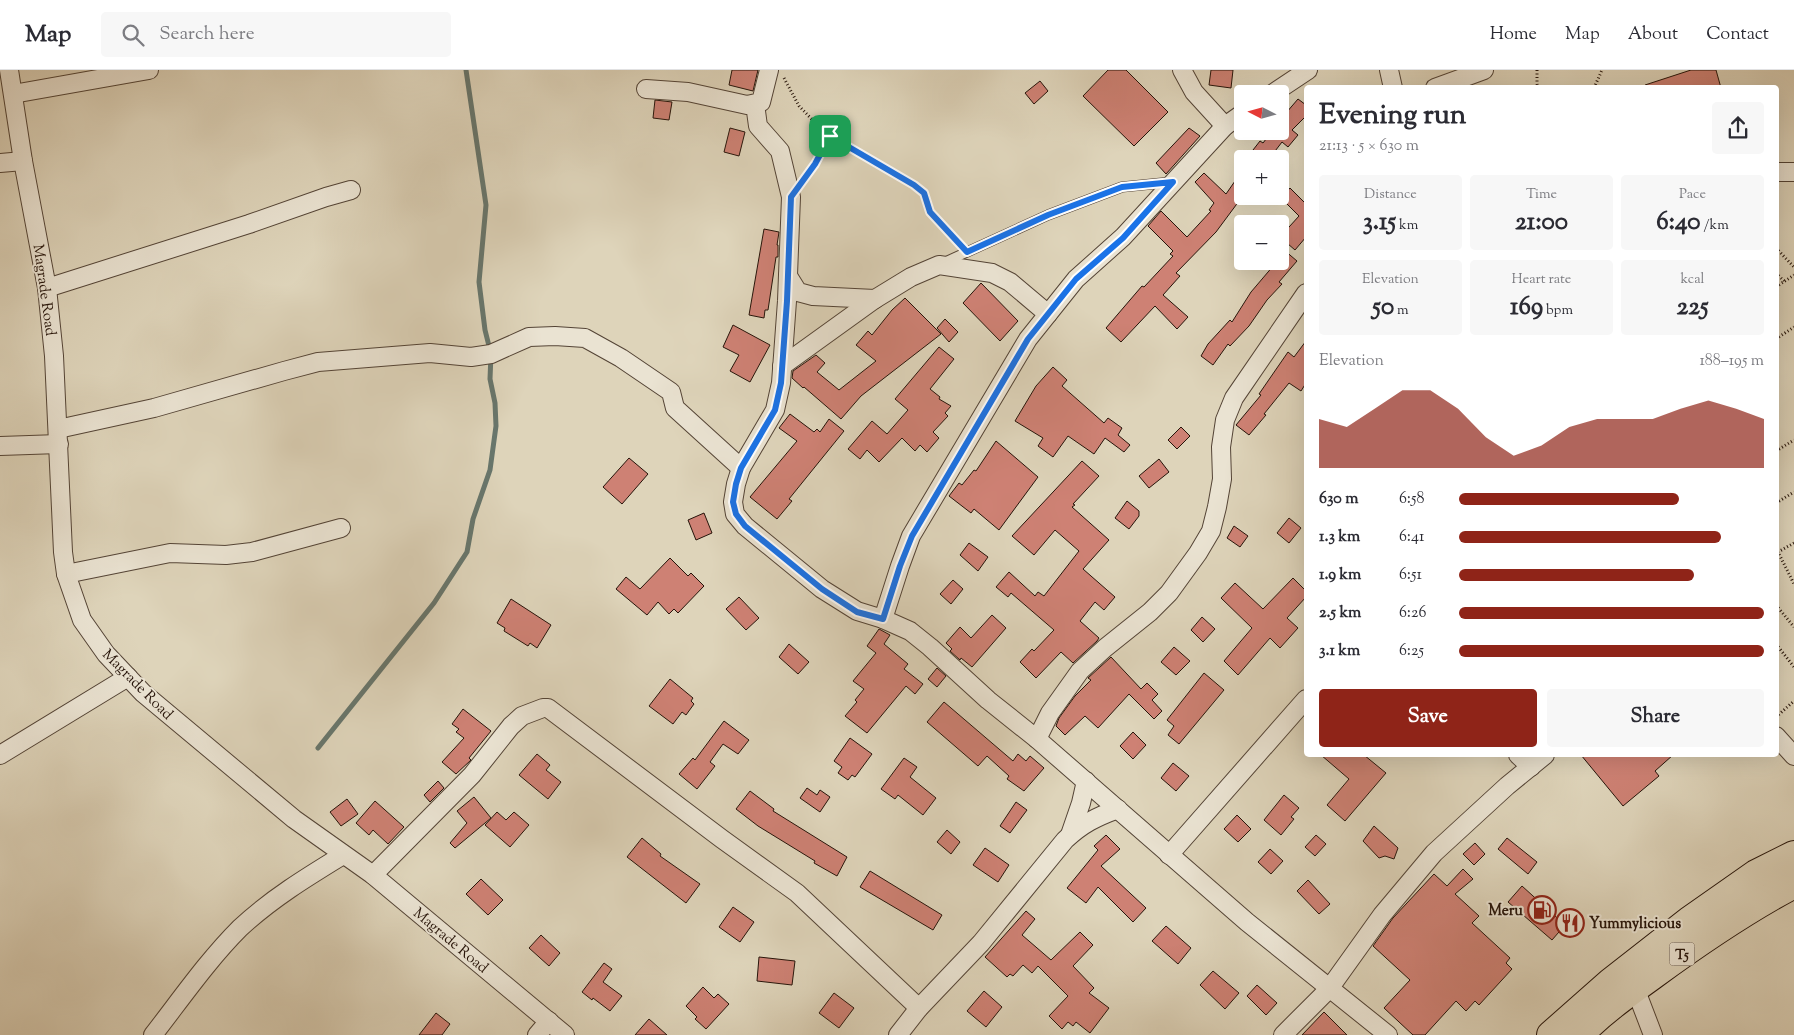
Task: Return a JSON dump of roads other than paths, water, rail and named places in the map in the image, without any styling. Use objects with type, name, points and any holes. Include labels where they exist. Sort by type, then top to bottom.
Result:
[{"type":"highway","name":"T5","points":[[1551,1035],[1611,982],[1688,921],[1756,874],[1794,855]]},
{"type":"highway","name":"T5","points":[[1579,1035],[1635,988],[1760,902],[1794,884]]},
{"type":"street","name":"Magrade Road","points":[[9,70],[23,161],[47,288],[59,436],[63,552],[66,574],[82,620],[106,654],[143,693],[165,712],[279,806],[373,875],[564,1035]]},
{"type":"street","points":[[13,94],[149,70]]},
{"type":"street","points":[[646,89],[688,92],[747,105],[755,104],[762,102],[769,70]]},
{"type":"street","points":[[1182,70],[1194,92],[1225,126]]},
{"type":"street","points":[[1286,85],[1308,70]]},
{"type":"street","points":[[1388,70],[1392,85]]},
{"type":"street","points":[[1443,85],[1484,70]]},
{"type":"street","points":[[755,104],[758,126],[780,151],[791,197],[788,276],[781,383],[775,410],[741,468],[733,502],[736,514],[745,526],[822,589],[857,612],[883,619],[910,631],[1247,922],[1388,1035]]},
{"type":"street","points":[[883,619],[912,536],[1028,339],[1076,279],[1123,238],[1225,126],[1234,120]]},
{"type":"street","points":[[0,163],[23,161]]},
{"type":"street","points":[[1779,172],[1794,172]]},
{"type":"street","points":[[47,288],[351,190]]},
{"type":"street","points":[[782,366],[875,299],[911,277],[939,265],[992,273],[1010,282],[1048,314]]},
{"type":"street","points":[[788,276],[798,292],[813,296],[875,299]]},
{"type":"street","points":[[1037,739],[1050,713],[1080,671],[1150,612],[1169,593],[1198,553],[1211,531],[1217,507],[1222,479],[1221,447],[1225,420],[1234,398],[1304,297]]},
{"type":"street","points":[[0,446],[59,436],[284,370],[318,362],[430,353],[472,357],[491,354],[529,337],[555,336],[585,338],[621,358],[671,392],[675,408],[741,468]]},
{"type":"street","points":[[66,574],[170,553],[226,555],[252,552],[341,528]]},
{"type":"street","points":[[0,755],[128,677]]},
{"type":"street","points":[[1169,854],[1304,701]]},
{"type":"street","points":[[373,875],[472,776],[516,721],[522,716],[548,708],[797,893],[919,1008]]},
{"type":"street","points":[[1779,739],[1794,756]]},
{"type":"street","points":[[1283,1035],[1329,989],[1382,915],[1434,853],[1507,786],[1525,761],[1538,757]]},
{"type":"street","points":[[1070,835],[1086,781]]},
{"type":"street","points":[[898,1035],[919,1008],[981,943],[1070,835],[1079,827],[1118,809]]},
{"type":"street","points":[[153,1035],[222,948],[241,928],[294,884],[343,854]]},
{"type":"street","points":[[1635,988],[1653,1035]]},
{"type":"street","points":[[538,1035],[549,1021]]},
{"type":"lane","points":[[939,265],[1048,215],[1122,187],[1173,182]]},
{"type":"waterway","points":[[318,748],[434,603],[467,552],[473,519],[490,470],[496,426],[495,403],[490,379],[491,354],[485,330],[479,282],[486,205],[466,70]]},
{"type":"place","name":"Meru","points":[[1542,910]]},
{"type":"place","name":"Yummylicious","points":[[1570,923]]}]
